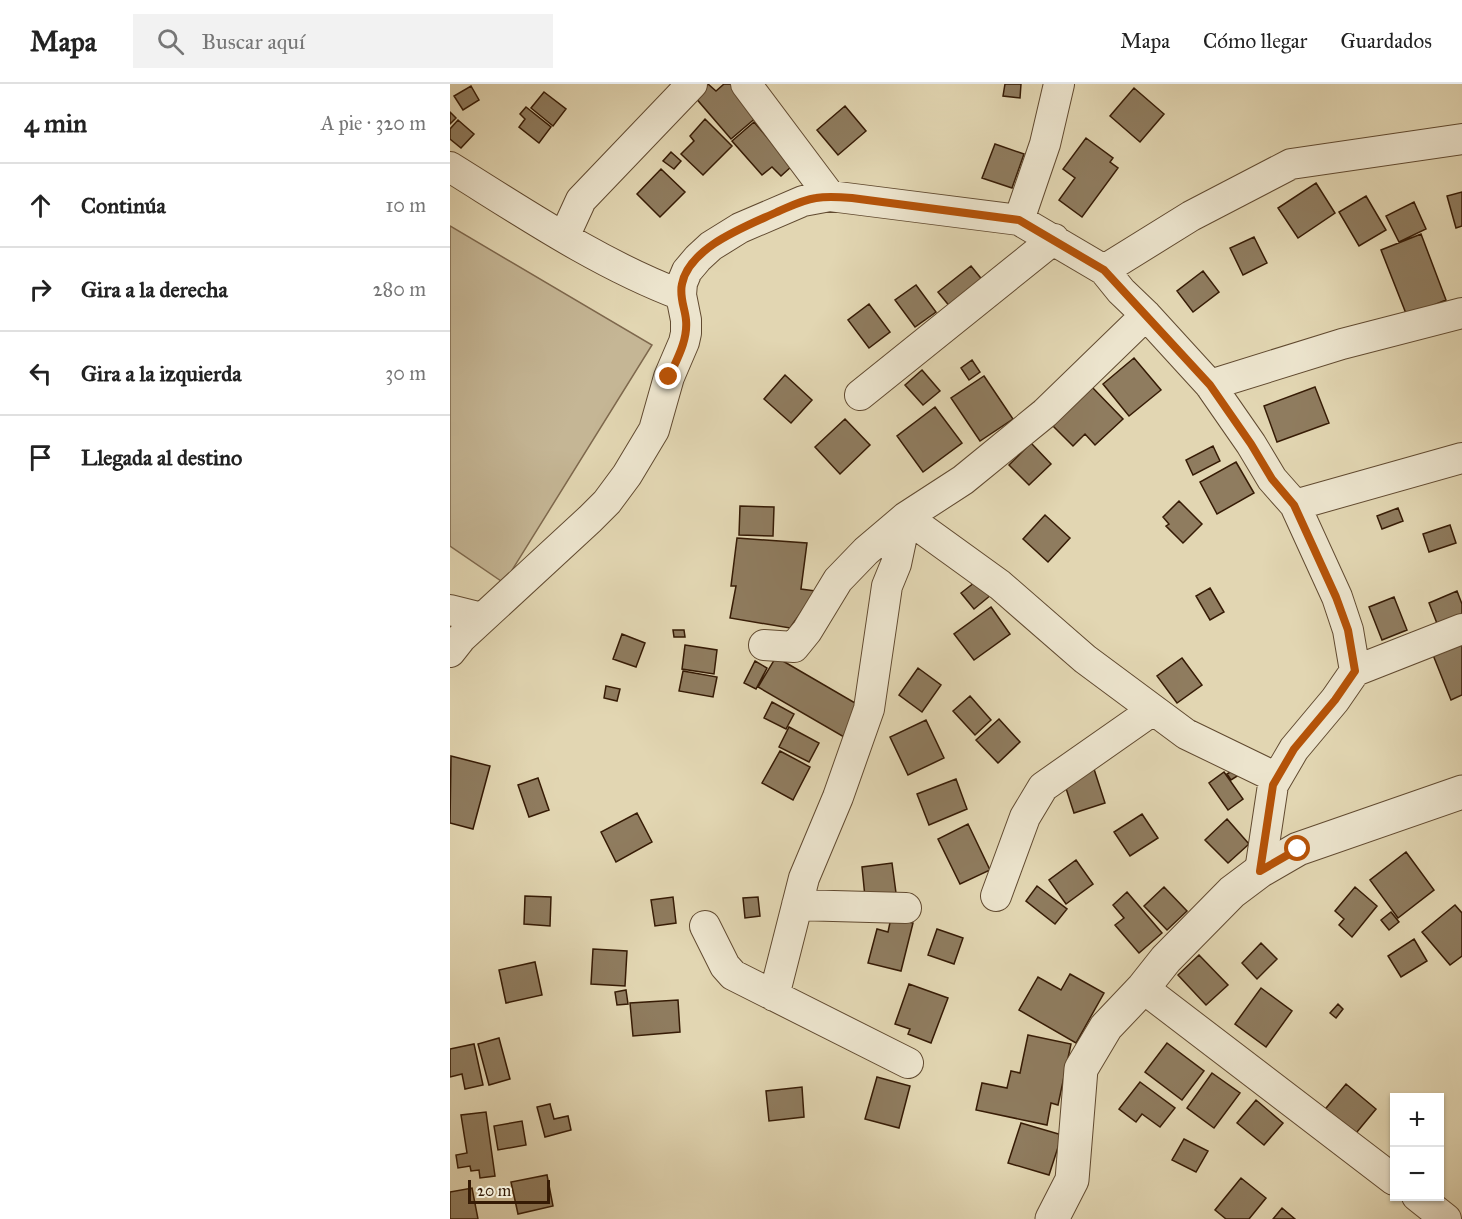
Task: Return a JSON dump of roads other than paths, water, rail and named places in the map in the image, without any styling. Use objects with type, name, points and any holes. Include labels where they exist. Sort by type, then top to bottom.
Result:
[{"type":"street","points":[[564,237],[581,200],[692,84]]},
{"type":"street","points":[[746,84],[830,196]]},
{"type":"street","points":[[1019,220],[1045,144],[1059,84]]},
{"type":"street","points":[[1104,270],[1191,216],[1291,164],[1462,139]]},
{"type":"street","points":[[450,167],[564,237],[646,281],[681,295]]},
{"type":"street","points":[[450,652],[461,638],[607,502],[632,467],[654,430],[669,377],[686,333],[681,295],[682,283],[687,271],[711,246],[740,228],[803,201],[830,196],[1019,220],[1104,270],[1210,385],[1272,479],[1294,505],[1336,597],[1348,630],[1355,671]]},
{"type":"street","points":[[860,395],[1054,239]]},
{"type":"street","points":[[1210,385],[1342,344],[1462,313]]},
{"type":"street","points":[[765,645],[794,647],[807,631],[838,580],[866,551],[906,518],[963,480],[1045,413],[1146,315]]},
{"type":"street","points":[[1294,505],[1462,458]]},
{"type":"street","points":[[906,518],[1000,585],[1085,659],[1186,734],[1277,778]]},
{"type":"street","points":[[774,996],[804,878],[838,797],[868,709],[887,586],[896,564],[906,518]]},
{"type":"street","points":[[450,610],[482,618]]},
{"type":"street","points":[[1260,871],[1273,785],[1294,749],[1335,700],[1355,671],[1462,629]]},
{"type":"street","points":[[996,896],[1025,817],[1043,787],[1153,710]]},
{"type":"street","points":[[1052,1219],[1072,1180],[1081,1069],[1106,1027],[1143,988],[1166,959],[1232,892],[1260,871],[1298,849],[1462,792]]},
{"type":"street","points":[[797,905],[906,908]]},
{"type":"street","points":[[705,926],[725,966],[733,975],[908,1063]]},
{"type":"street","points":[[1143,988],[1390,1175]]},
{"type":"street","points":[[1422,1201],[1446,1219]]}]
